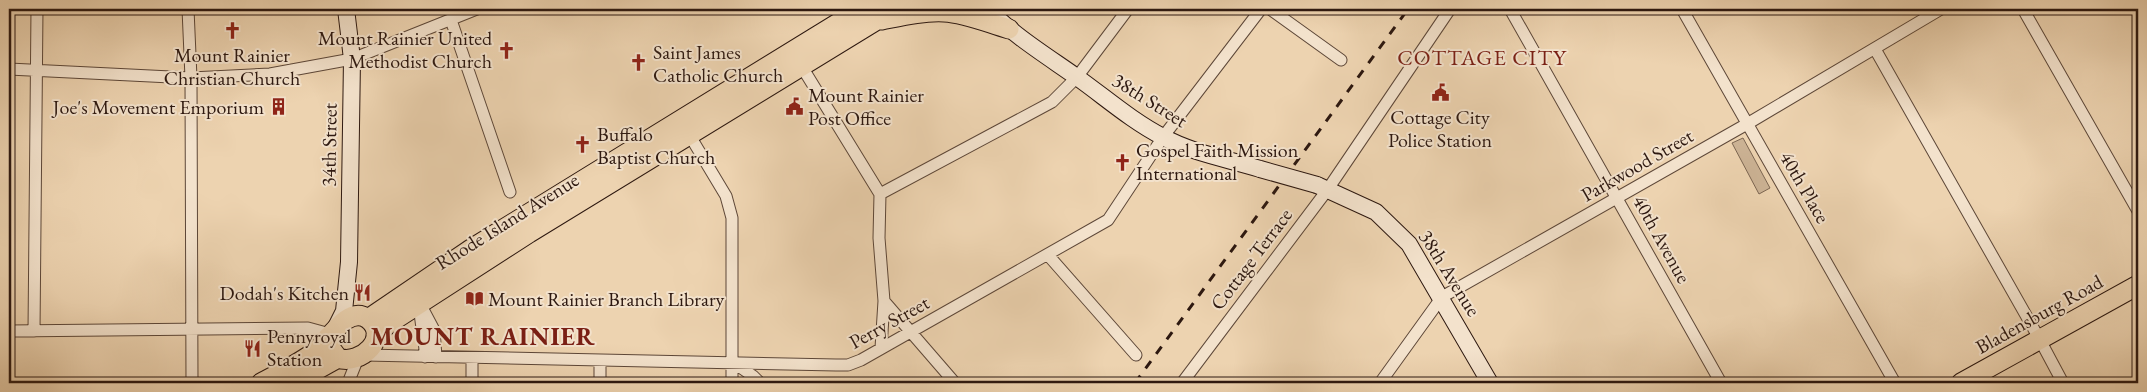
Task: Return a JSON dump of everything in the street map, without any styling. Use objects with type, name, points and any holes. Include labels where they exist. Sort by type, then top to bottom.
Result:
[{"type":"main road","name":"34th Street","points":[[331,333],[344,312],[348,283],[352,59],[346,9]]},
{"type":"main road","name":"Rhode Island Avenue","points":[[370,328],[388,324],[416,297],[685,126],[860,9]]},
{"type":"main road","name":"Rhode Island Avenue","points":[[685,126],[802,68],[896,9]]},
{"type":"main road","points":[[878,21],[917,14],[945,12],[964,15],[998,16]]},
{"type":"main road","name":"38th Street","points":[[998,16],[1119,109],[1163,137],[1187,147],[1322,187]]},
{"type":"main road","name":"38th Avenue","points":[[1322,187],[1376,212],[1395,228],[1409,244],[1442,297],[1490,383]]},
{"type":"main road","name":"34th Street","points":[[348,283],[351,298],[370,328]]},
{"type":"main road","name":"Bladensburg Road","points":[[1961,383],[2138,285]]},
{"type":"main road","points":[[261,383],[317,350],[331,333],[349,319],[370,328],[350,358],[293,383]]},
{"type":"main road","points":[[331,333],[329,346],[350,358]]},
{"type":"street","points":[[34,332],[38,9]]},
{"type":"street","points":[[188,9],[192,78],[192,383]]},
{"type":"street","points":[[9,69],[192,78],[270,74],[352,59],[477,9]]},
{"type":"street","points":[[880,194],[1052,102],[1077,77],[1128,9]]},
{"type":"street","name":"Perry Street","points":[[350,358],[403,356],[848,365],[861,360],[1108,220],[1163,137],[1261,9]]},
{"type":"street","points":[[1270,9],[1341,60]]},
{"type":"street","name":"Cottage Terrace","points":[[1182,383],[1450,9]]},
{"type":"street","name":"40th Avenue","points":[[1510,9],[1721,383]]},
{"type":"street","name":"40th Place","points":[[1682,9],[1895,383]]},
{"type":"street","name":"Parkwood Street","points":[[1380,383],[1442,297],[1747,124],[1940,9]]},
{"type":"street","points":[[2023,9],[2138,211]]},
{"type":"street","points":[[451,20],[510,192]]},
{"type":"street","points":[[1875,49],[2040,340],[2062,383]]},
{"type":"street","points":[[802,68],[880,194],[879,238],[884,301],[881,348]]},
{"type":"street","points":[[685,126],[726,196],[732,218],[732,383]]},
{"type":"street","points":[[1048,255],[1136,355]]},
{"type":"street","points":[[416,297],[434,330],[434,357]]},
{"type":"street","points":[[884,301],[955,383]]},
{"type":"street","points":[[9,331],[308,328],[331,333]]},
{"type":"street","name":"Perry Street","points":[[370,328],[391,352],[403,356]]},
{"type":"street","points":[[348,382],[350,358]]},
{"type":"street","points":[[348,382],[350,358]]},
{"type":"street","points":[[472,358],[472,383]]},
{"type":"street","points":[[600,360],[600,383]]},
{"type":"street","points":[[732,362],[760,383]]},
{"type":"shaded area","points":[[1743,138],[1770,188],[1759,194],[1732,143]]},
{"type":"railway","points":[[1135,383],[1408,9]]},
{"type":"place","name":"Mount Rainier Christian Church","points":[[232,31]]},
{"type":"place","name":"Mount Rainier United Methodist Church","points":[[506,50]]},
{"type":"place","name":"Saint James Catholic Church","points":[[639,63]]},
{"type":"place","name":"Cottage City Police Station","points":[[1440,93]]},
{"type":"place","name":"Joe's Movement Emporium","points":[[278,107]]},
{"type":"place","name":"Mount Rainier Post Office","points":[[794,107]]},
{"type":"place","name":"Buffalo Baptist Church","points":[[583,145]]},
{"type":"place","name":"Gospel Faith Mission International","points":[[1122,162]]},
{"type":"place","name":"Dodah's Kitchen","points":[[363,293]]},
{"type":"place","name":"Mount Rainier Branch Library","points":[[474,299]]},
{"type":"place","name":"Pennyroyal Station","points":[[253,348]]},
{"type":"district","name":"COTTAGE CITY","points":[[1482,57]]},
{"type":"district","name":"MOUNT RAINIER","points":[[483,336]]}]
